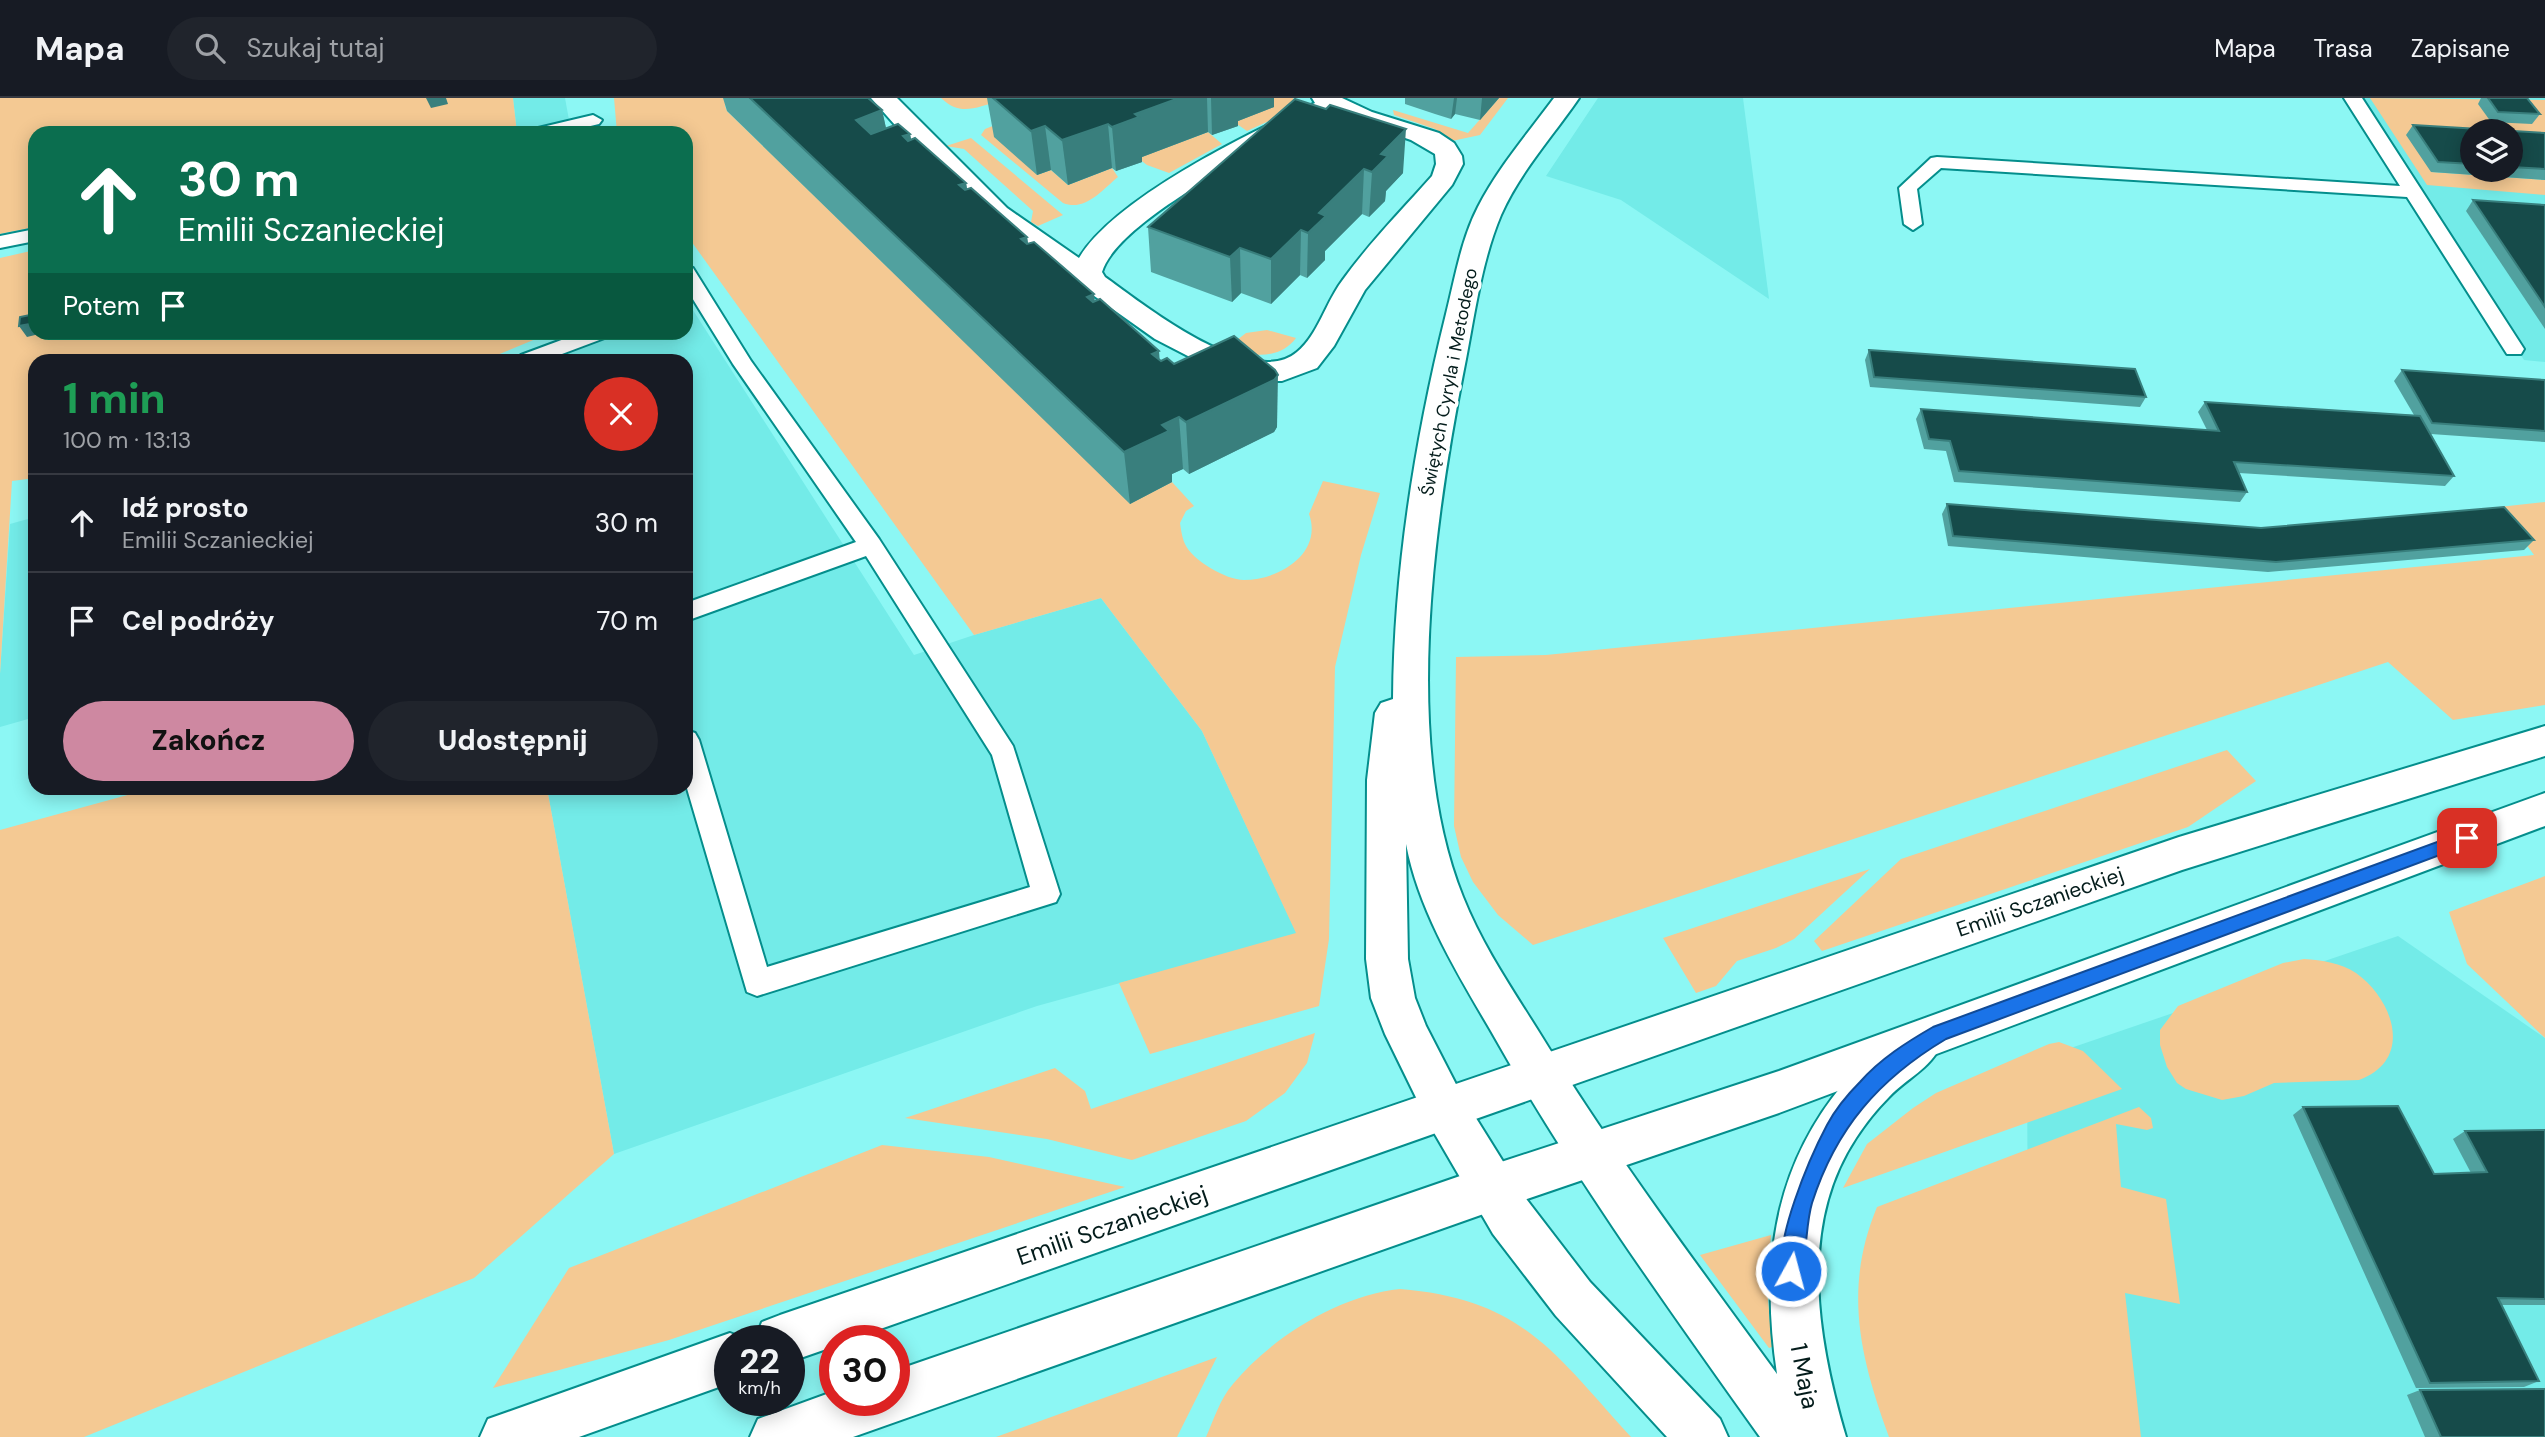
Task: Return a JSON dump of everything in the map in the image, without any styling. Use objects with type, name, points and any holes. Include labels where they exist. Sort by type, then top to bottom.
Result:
[{"type":"street","points":[[883,98],[936,155],[997,214],[1167,334],[1227,365],[1274,372],[1293,368],[1307,360],[1352,286],[1443,179],[1450,167],[1450,156],[1444,148],[1427,138],[1366,118],[1329,101],[1166,193],[1090,258],[1088,272],[1094,282]]},
{"type":"street","name":"Świętych Cyryla i Metodego","points":[[1540,1076],[1469,953],[1445,903],[1429,856],[1415,771],[1412,651],[1416,586],[1432,461],[1473,258],[1496,196],[1567,98]]},
{"type":"street","name":"Świętych Cyryla i Metodego","points":[[1412,651],[1395,707],[1389,744],[1385,830],[1387,959],[1393,998],[1400,1018],[1445,1109]]},
{"type":"street","name":"Emilii Sczanieckiej","points":[[805,1331],[2179,854],[2545,741]]},
{"type":"street","points":[[910,1391],[1492,1188],[1779,1092],[2545,809]]},
{"type":"street","name":"1 Maja","points":[[1820,1437],[1801,1370],[1792,1304],[1794,1246],[1803,1201],[1835,1130],[1865,1089],[1899,1058],[1939,1033]]},
{"type":"street","points":[[1540,1076],[1589,1155]]},
{"type":"street","points":[[1445,1109],[1510,1217],[1573,1299],[1702,1437]]},
{"type":"street","name":"1 Maja","points":[[1589,1155],[1792,1437]]},
{"type":"street","points":[[506,1437],[714,1364]]},
{"type":"street","points":[[776,1437],[838,1416]]},
{"type":"lane","points":[[587,98],[596,126]]},
{"type":"lane","points":[[2353,98],[2514,349]]},
{"type":"lane","points":[[1913,224],[1908,188],[1937,162],[2415,192]]},
{"type":"lane","points":[[0,242],[28,236]]},
{"type":"lane","points":[[693,764],[757,983],[1046,894],[1003,753],[871,545],[694,299]]},
{"type":"lane","points":[[544,354],[582,340]]},
{"type":"lane","points":[[693,609],[871,545]]},
{"type":"shaded area","points":[[0,98],[513,98],[516,126],[28,126],[28,228],[0,234]]},
{"type":"shaded area","points":[[513,98],[565,98],[569,120],[545,126],[516,126]]},
{"type":"shaded area","points":[[614,98],[728,98],[725,106],[727,111],[1130,503],[1172,482],[1194,506],[1186,511],[1180,523],[1185,544],[1202,562],[1219,573],[1237,579],[1258,579],[1295,562],[1310,541],[1312,528],[1309,514],[1323,481],[1380,493],[1361,555],[1335,667],[1329,939],[1319,1006],[1150,1054],[1119,983],[1296,933],[1202,731],[1101,598],[974,635],[693,244],[693,126],[616,126]]},
{"type":"shaded area","points":[[941,98],[1103,98],[1037,175],[1051,170],[1068,185],[1112,168],[1118,177],[1086,202],[1079,205],[1063,203],[981,135],[985,129],[1023,114],[1000,101],[962,109]]},
{"type":"shaded area","points":[[1261,98],[1293,98],[1298,104],[1293,110],[1247,131],[1234,122],[1273,107]]},
{"type":"shaded area","points":[[1499,98],[1508,98],[1480,135],[1452,141],[1435,129],[1394,115],[1393,110],[1468,133]]},
{"type":"shaded area","points":[[1598,98],[1743,98],[1769,299],[1621,200],[1546,176]]},
{"type":"shaded area","points":[[2356,98],[2545,98],[2545,362],[2524,360]]},
{"type":"shaded area","points":[[2370,98],[2545,100],[2545,144],[2523,136],[2523,119],[2460,119],[2460,144],[2431,172],[2460,174],[2460,182],[2545,180],[2545,195],[2427,185]]},
{"type":"shaded area","points":[[1208,132],[1222,144],[1169,173],[1147,165],[1138,158]]},
{"type":"shaded area","points":[[971,138],[1063,215],[1038,226],[1031,222],[1033,211],[964,149],[946,146]]},
{"type":"shaded area","points":[[28,252],[28,340],[533,340],[500,354],[28,354],[28,479],[12,481],[0,674],[0,258]]},
{"type":"shaded area","points":[[693,310],[914,655],[1101,598],[1202,731],[1297,934],[1037,1006],[614,1154],[548,795],[693,795],[693,354],[563,354],[602,340],[693,340]]},
{"type":"shaded area","points":[[1267,330],[1296,338],[1282,350],[1264,355],[1227,348],[1246,333]]},
{"type":"shaded area","points":[[2545,502],[2545,705],[2453,720],[2388,662],[1533,945],[1498,915],[1473,882],[1461,857],[1454,826],[1456,657],[1546,655],[2534,555],[2499,507]]},
{"type":"shaded area","points":[[28,519],[28,719],[0,727],[0,674],[10,524]]},
{"type":"shaded area","points":[[2227,750],[2256,781],[2188,827],[1822,951],[1814,941],[1901,859]]},
{"type":"shaded area","points":[[128,795],[548,795],[614,1154],[474,1278],[84,1437],[0,1437],[0,830]]},
{"type":"shaded area","points":[[1870,869],[1794,939],[1737,961],[1716,986],[1696,993],[1663,938]]},
{"type":"shaded area","points":[[2545,876],[2545,1038],[2467,964],[2449,912]]},
{"type":"shaded area","points":[[2398,936],[2545,1038],[2545,1437],[2036,1437],[2028,1267],[2027,1063]]},
{"type":"shaded area","points":[[2304,959],[2331,963],[2356,973],[2380,998],[2388,1013],[2392,1044],[2387,1059],[2376,1071],[2359,1080],[2274,1083],[2244,1096],[2222,1100],[2186,1089],[2177,1083],[2167,1067],[2160,1045],[2160,1030],[2178,1006],[2283,963]]},
{"type":"shaded area","points":[[1315,1033],[1307,1063],[1285,1093],[1246,1121],[1132,1160],[1047,1139],[905,1118],[1055,1068],[1085,1091],[1091,1109]]},
{"type":"shaded area","points":[[2059,1042],[2083,1051],[2122,1089],[1843,1188],[1867,1144],[1913,1108],[1936,1093]]},
{"type":"shaded area","points":[[2139,1107],[2151,1118],[2153,1128],[2147,1130],[2116,1124],[2121,1187],[2166,1199],[2180,1304],[2125,1293],[2141,1437],[1889,1437],[1870,1379],[1859,1323],[1860,1266],[1877,1207]]},
{"type":"shaded area","points":[[882,1145],[989,1157],[1125,1187],[669,1340],[493,1388],[569,1268]]},
{"type":"shaded area","points":[[1771,1235],[1767,1287],[1772,1347],[1769,1348],[1700,1255]]},
{"type":"shaded area","points":[[1400,1289],[1442,1295],[1477,1305],[1507,1318],[1533,1335],[1557,1356],[1631,1437],[1206,1437],[1228,1390],[1267,1350],[1331,1309],[1377,1293]]},
{"type":"shaded area","points":[[1217,1357],[1177,1437],[996,1437]]},
{"type":"building","points":[[750,98],[868,98],[882,110],[856,120],[871,134],[898,124],[910,134],[903,136],[908,141],[915,138],[966,183],[959,185],[965,190],[971,188],[1027,237],[1021,239],[1027,244],[1034,242],[1094,294],[1087,297],[1093,302],[1100,299],[1159,351],[1152,354],[1161,361],[1167,358],[1174,364],[1234,336],[1278,375],[1274,380],[1186,422],[1179,417],[1162,425],[1169,431],[1124,452]]},
{"type":"building","points":[[993,98],[1179,98],[1135,114],[1139,117],[1112,127],[1108,124],[1062,140],[1045,126],[1031,131]]},
{"type":"building","points":[[2488,98],[2527,98],[2540,114],[2498,112]]},
{"type":"building","points":[[1295,99],[1326,109],[1330,105],[1406,129],[1381,154],[1388,156],[1372,172],[1364,169],[1319,213],[1326,216],[1308,233],[1301,230],[1271,259],[1240,248],[1230,257],[1148,227]]},
{"type":"building","points":[[2413,125],[2460,128],[2460,163],[2438,162]]},
{"type":"building","points":[[2523,132],[2545,133],[2545,169],[2523,168]]},
{"type":"building","points":[[2473,200],[2545,205],[2545,307]]},
{"type":"building","points":[[28,315],[28,324],[19,326],[20,317]]},
{"type":"building","points":[[1869,350],[2135,369],[2146,397],[1874,377]]},
{"type":"building","points":[[2402,370],[2545,380],[2545,431],[2432,423]]},
{"type":"building","points":[[2205,402],[2420,416],[2454,476],[2234,462],[2247,492],[1959,471],[1950,441],[1929,439],[1921,409],[2219,431]]},
{"type":"building","points":[[1947,504],[2261,528],[2504,507],[2534,540],[2276,562],[1953,536]]},
{"type":"building","points":[[2398,1106],[2434,1174],[2487,1172],[2465,1131],[2545,1130],[2545,1299],[2498,1298],[2539,1381],[2430,1383],[2303,1107]]},
{"type":"building","points":[[2545,1389],[2545,1437],[2441,1437],[2420,1390]]},
{"type":"route","points":[[1791,1271],[1803,1201],[1835,1130],[1865,1089],[1899,1058],[1939,1033],[2467,838]]}]
